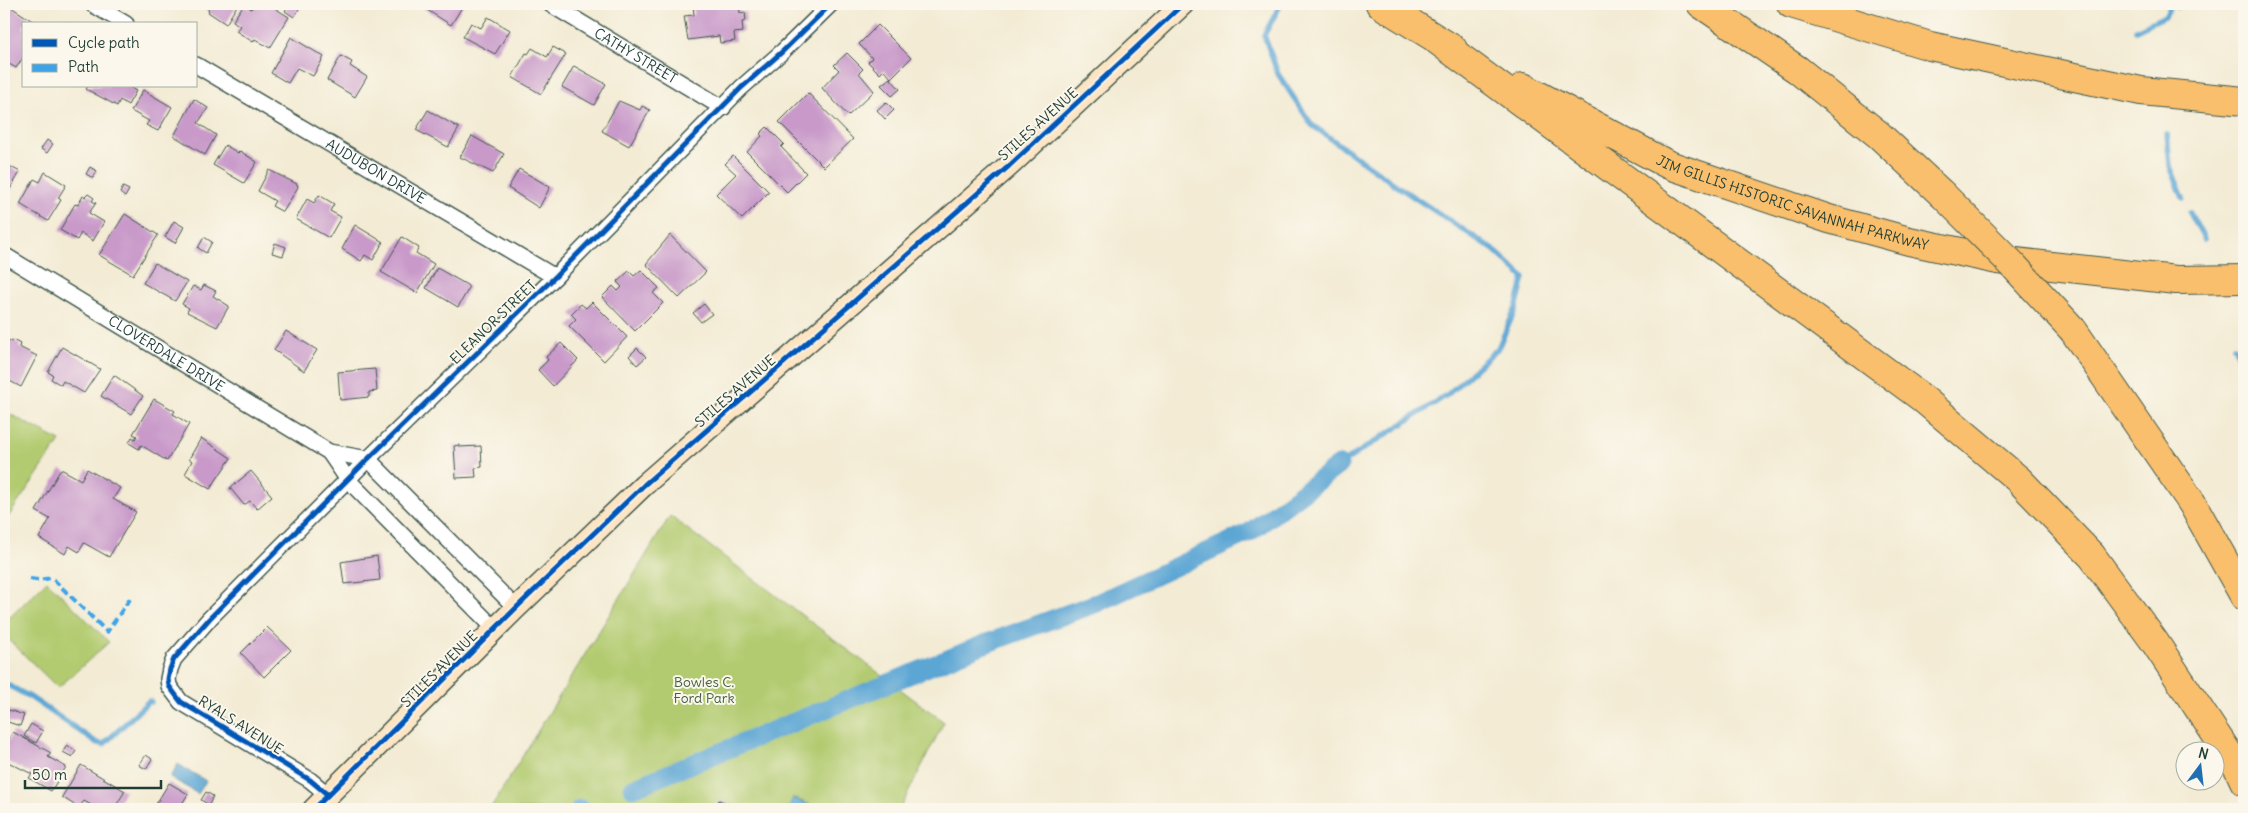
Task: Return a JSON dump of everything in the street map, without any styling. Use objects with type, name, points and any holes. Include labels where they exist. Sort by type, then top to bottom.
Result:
[{"type":"highway","name":"JIM GILLIS HISTORIC SAVANNAH PARKWAY","points":[[1380,4],[1438,41],[1669,166],[1829,219],[1909,241],[1998,260],[2176,280],[2244,279]]},
{"type":"highway","points":[[1701,4],[1798,70],[1879,135],[1942,194],[2074,330],[2192,503],[2244,596]]},
{"type":"highway","points":[[1791,4],[1930,46],[2032,68],[2141,91],[2244,101]]},
{"type":"highway","points":[[1438,41],[1922,398],[2019,480],[2092,556],[2154,641],[2238,768],[2244,781]]},
{"type":"street","points":[[92,4],[123,22]]},
{"type":"street","name":"CATHY STREET","points":[[550,4],[723,108]]},
{"type":"street","name":"ELEANOR STREET","points":[[174,659],[210,618],[368,459],[555,278],[741,88],[783,51],[831,4]]},
{"type":"street","name":"STILES AVENUE","points":[[321,802],[516,608],[644,485],[1009,166],[1184,4]]},
{"type":"street","name":"AUDUBON DRIVE","points":[[198,66],[555,278]]},
{"type":"street","name":"CLOVERDALE DRIVE","points":[[4,254],[329,452],[368,459]]},
{"type":"street","name":"CLOVERDALE DRIVE","points":[[329,452],[348,480],[495,629]]},
{"type":"street","points":[[368,459],[516,608]]},
{"type":"street","name":"RYALS AVENUE","points":[[174,659],[168,679],[174,694],[181,702],[310,780],[321,802]]},
{"type":"green space","points":[[4,411],[60,441],[4,523]]},
{"type":"green space","name":"Bowles C. Ford Park","points":[[670,516],[944,722],[900,809],[490,809]]},
{"type":"green space","points":[[47,581],[109,642],[58,688],[4,635],[4,623]]},
{"type":"water","points":[[178,764],[206,781],[198,794],[170,777]]},
{"type":"water","points":[[793,798],[816,807],[815,809],[788,809]]},
{"type":"building","points":[[200,4],[238,4],[226,24]]},
{"type":"building","points":[[244,4],[251,9],[254,4],[268,4],[289,17],[270,48],[255,39],[253,42],[236,31],[240,26],[233,21]]},
{"type":"building","points":[[289,4],[302,4],[294,17],[285,11]]},
{"type":"building","points":[[420,4],[464,4],[451,25]]},
{"type":"building","points":[[693,4],[739,4],[740,13],[745,12],[746,21],[742,22],[743,32],[734,33],[735,41],[720,43],[719,36],[688,40],[684,16],[694,15]]},
{"type":"building","points":[[8,5],[34,22],[22,22],[22,59],[16,68],[4,61],[4,12]]},
{"type":"building","points":[[488,17],[510,30],[495,54],[463,37],[471,23],[481,28]]},
{"type":"building","points":[[878,25],[911,58],[891,78],[884,70],[880,74],[868,62],[872,58],[859,44]]},
{"type":"building","points":[[291,37],[324,57],[313,76],[297,68],[288,83],[271,73]]},
{"type":"building","points":[[553,47],[566,54],[541,94],[512,77],[526,53],[528,54],[532,48],[547,57]]},
{"type":"building","points":[[847,53],[863,69],[859,73],[874,91],[848,116],[822,88],[839,70],[834,65]]},
{"type":"building","points":[[341,56],[352,62],[350,66],[367,77],[355,97],[327,80]]},
{"type":"building","points":[[574,66],[606,84],[594,105],[562,87]]},
{"type":"building","points":[[890,78],[900,89],[892,96],[881,85]]},
{"type":"building","points":[[131,88],[136,91],[128,105],[120,100],[117,106],[86,89]]},
{"type":"building","points":[[143,90],[172,107],[158,131],[146,125],[149,121],[131,111]]},
{"type":"building","points":[[808,93],[853,139],[824,167],[779,122]]},
{"type":"building","points":[[194,99],[208,108],[198,123],[216,135],[205,155],[174,136]]},
{"type":"building","points":[[619,101],[640,110],[642,106],[650,110],[629,146],[602,131]]},
{"type":"building","points":[[886,102],[894,110],[885,119],[877,110]]},
{"type":"building","points":[[428,110],[459,128],[448,147],[416,130]]},
{"type":"building","points":[[767,127],[784,144],[781,147],[806,173],[787,192],[747,152],[762,136],[760,134]]},
{"type":"building","points":[[472,136],[504,154],[493,173],[460,157]]},
{"type":"building","points":[[47,140],[53,144],[47,153],[41,149]]},
{"type":"building","points":[[225,145],[238,153],[240,151],[257,162],[244,183],[213,165]]},
{"type":"building","points":[[733,156],[769,192],[742,219],[716,194],[736,174],[725,164]]},
{"type":"building","points":[[4,163],[20,172],[9,191],[4,188]]},
{"type":"building","points":[[90,167],[97,171],[93,178],[86,174]]},
{"type":"building","points":[[519,169],[550,187],[539,208],[508,188]]},
{"type":"building","points":[[269,170],[297,184],[298,187],[283,212],[272,206],[275,201],[258,191]]},
{"type":"building","points":[[45,172],[66,185],[58,198],[61,200],[48,221],[20,204],[34,179],[40,182]]},
{"type":"building","points":[[123,187],[129,190],[125,197],[120,193]]},
{"type":"building","points":[[88,194],[94,198],[92,201],[96,203],[89,213],[104,222],[93,241],[81,233],[77,240],[60,230],[75,204],[78,205],[83,196],[85,197]]},
{"type":"building","points":[[319,195],[334,204],[330,211],[341,217],[329,238],[296,219],[307,199],[314,203]]},
{"type":"building","points":[[125,214],[158,235],[133,275],[99,255]]},
{"type":"building","points":[[174,221],[184,227],[175,243],[165,237]]},
{"type":"building","points":[[355,225],[383,242],[373,260],[365,255],[361,261],[342,249]]},
{"type":"building","points":[[670,235],[706,272],[679,298],[646,264]]},
{"type":"building","points":[[204,237],[212,242],[206,253],[198,248]]},
{"type":"building","points":[[402,237],[419,248],[416,253],[434,264],[417,293],[381,272]]},
{"type":"building","points":[[275,243],[286,247],[283,256],[272,253]]},
{"type":"building","points":[[155,263],[187,282],[175,301],[143,283]]},
{"type":"building","points":[[437,268],[469,288],[458,307],[426,288]]},
{"type":"building","points":[[641,270],[659,288],[653,293],[663,303],[635,331],[602,297],[613,286],[618,291],[622,287],[617,282],[629,271],[634,276]]},
{"type":"building","points":[[204,285],[216,291],[213,296],[229,306],[217,327],[187,312],[189,308],[182,304],[193,286],[201,290]]},
{"type":"building","points":[[592,302],[627,337],[604,361],[569,326],[576,319],[571,314],[581,304],[586,308]]},
{"type":"building","points":[[704,304],[712,314],[701,322],[693,313]]},
{"type":"building","points":[[286,331],[317,350],[304,371],[274,350]]},
{"type":"building","points":[[4,338],[12,342],[13,340],[20,344],[19,347],[37,356],[21,387],[4,378],[6,367],[4,366]]},
{"type":"building","points":[[561,343],[578,360],[553,386],[538,370],[548,360],[546,357]]},
{"type":"building","points":[[62,347],[100,369],[84,393],[63,381],[61,385],[51,379],[53,375],[48,372]]},
{"type":"building","points":[[637,348],[646,357],[637,365],[629,356]]},
{"type":"building","points":[[375,369],[377,391],[369,392],[369,397],[340,400],[338,372]]},
{"type":"building","points":[[114,375],[143,396],[131,414],[101,396]]},
{"type":"building","points":[[154,399],[175,411],[173,414],[189,424],[167,461],[141,445],[139,449],[129,443],[132,437],[135,439],[137,436],[133,434]]},
{"type":"building","points":[[201,438],[231,458],[210,489],[185,474],[192,461],[189,459]]},
{"type":"building","points":[[459,445],[459,447],[481,446],[482,467],[475,468],[476,477],[456,478],[454,446]]},
{"type":"building","points":[[61,469],[81,480],[87,469],[120,488],[113,499],[136,512],[109,557],[84,543],[79,552],[69,546],[65,554],[39,538],[50,519],[36,511]]},
{"type":"building","points":[[251,471],[272,496],[257,509],[250,501],[244,505],[230,488]]},
{"type":"building","points":[[377,556],[380,580],[344,584],[341,562]]},
{"type":"building","points":[[267,627],[291,650],[264,677],[241,653]]},
{"type":"building","points":[[9,710],[24,715],[20,726],[5,721]]},
{"type":"building","points":[[31,724],[43,731],[36,743],[24,736]]},
{"type":"building","points":[[13,732],[51,753],[48,757],[66,767],[51,791],[29,778],[32,774],[4,760],[4,748]]},
{"type":"building","points":[[67,745],[76,751],[72,757],[63,752]]},
{"type":"building","points":[[146,755],[152,759],[146,769],[139,765]]},
{"type":"building","points":[[81,765],[125,791],[114,809],[98,809],[84,801],[79,808],[62,797]]},
{"type":"building","points":[[169,783],[188,794],[179,809],[153,809]]},
{"type":"building","points":[[206,792],[213,796],[209,805],[201,800]]},
{"type":"building","points":[[719,800],[742,809],[715,809]]},
{"type":"waterway","points":[[1281,4],[1264,35],[1278,74],[1312,125],[1400,188],[1494,250],[1524,278],[1516,308],[1498,348],[1447,395],[1339,465]]},
{"type":"waterway","points":[[2177,5],[2192,4]]},
{"type":"waterway","points":[[2136,30],[2165,16],[2171,5],[2178,7]]},
{"type":"waterway","points":[[2167,134],[2170,166],[2183,198]]},
{"type":"waterway","points":[[2190,213],[2204,239]]},
{"type":"waterway","points":[[2234,347],[2244,369]]},
{"type":"waterway","points":[[633,788],[982,645],[1097,603],[1250,532],[1339,465]]},
{"type":"waterway","points":[[4,683],[30,697],[97,743],[104,744],[149,701],[151,702]]},
{"type":"marked path","points":[[30,579],[52,578],[107,632],[130,599]]},
{"type":"cycle path","points":[[328,795],[310,780],[181,702],[169,686],[168,679],[174,659],[210,618],[368,459],[555,277],[741,88],[783,51],[831,4]]},
{"type":"cycle path","points":[[314,809],[516,608],[644,485],[1009,166],[1183,4]]}]
